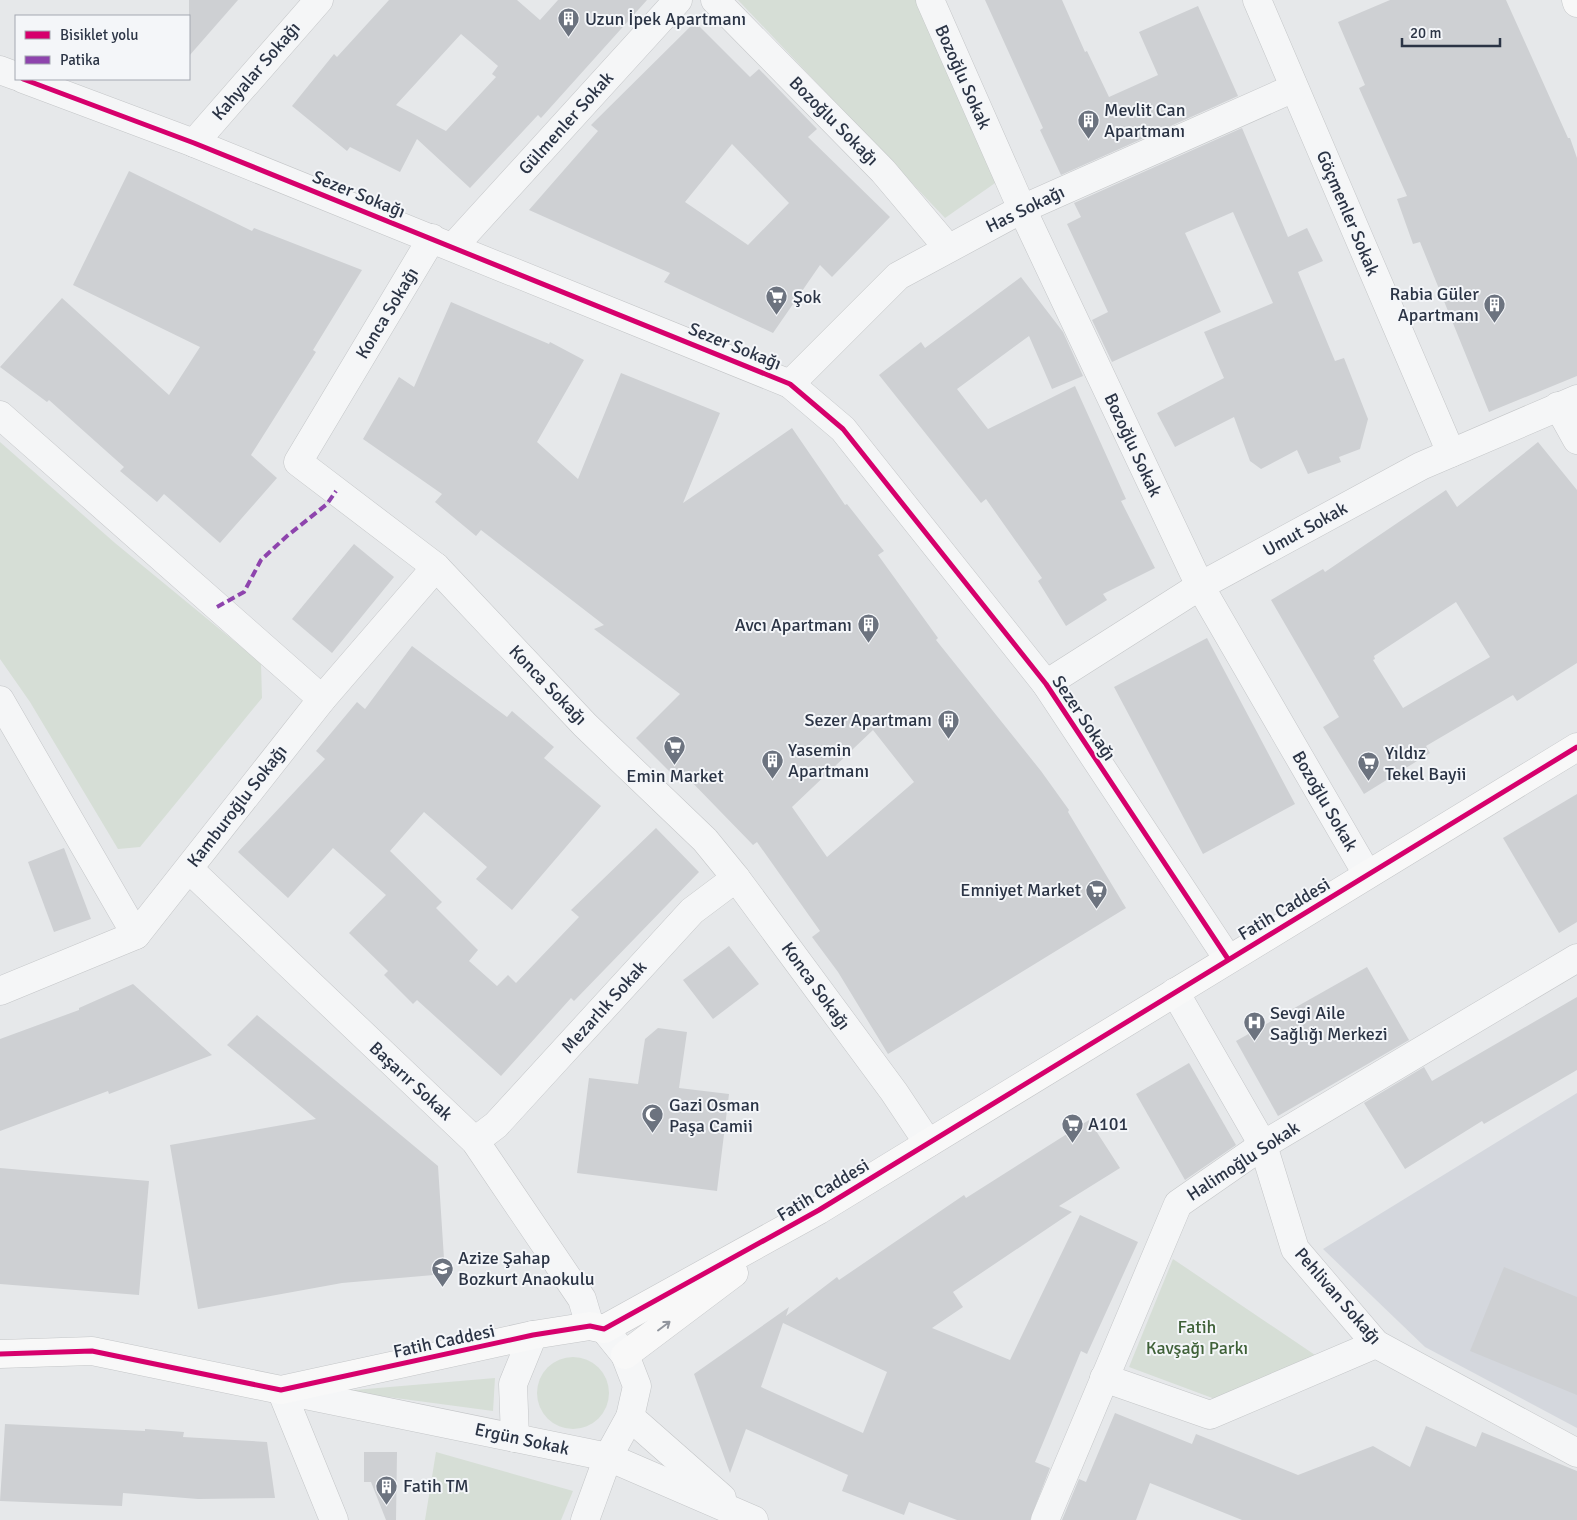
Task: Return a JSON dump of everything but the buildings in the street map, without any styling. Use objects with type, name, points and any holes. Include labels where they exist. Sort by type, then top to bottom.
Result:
[{"type":"street","name":"Kahyalar Sokağı","points":[[194,143],[319,0]]},
{"type":"street","name":"Gülmenler Sokak","points":[[443,242],[678,0]]},
{"type":"street","name":"Bozoğlu Sokağı","points":[[715,0],[884,171],[948,248]]},
{"type":"street","name":"Bozoğlu Sokak","points":[[930,0],[1022,209],[1200,586],[1367,874]]},
{"type":"street","name":"Göçmenler Sokak","points":[[1257,0],[1451,453]]},
{"type":"street","points":[[0,70],[15,76]]},
{"type":"street","name":"Sezer Sokağı","points":[[26,80],[194,143],[443,242],[790,384],[843,429],[1046,684],[1228,958]]},
{"type":"street","name":"Has Sokağı","points":[[790,384],[898,276],[1022,209],[1294,88]]},
{"type":"street","name":"Konca Sokağı","points":[[443,242],[298,462],[436,567],[585,725],[705,840],[736,878],[894,1092],[928,1143]]},
{"type":"street","points":[[1568,402],[1577,440]]},
{"type":"street","name":"Umut Sokak","points":[[1046,684],[1200,586],[1421,466],[1568,402]]},
{"type":"street","points":[[0,415],[322,700]]},
{"type":"street","name":"Kamburoğlu Sokağı","points":[[0,991],[136,935],[322,700],[436,567]]},
{"type":"street","points":[[0,700],[136,935]]},
{"type":"street","name":"Fatih Caddesi","points":[[0,1354],[92,1351],[281,1390],[533,1335],[597,1328],[819,1210],[1228,958],[1577,747]]},
{"type":"street","name":"Başarır Sokak","points":[[189,868],[475,1141],[582,1299],[597,1328]]},
{"type":"street","name":"Mezarlık Sokak","points":[[475,1141],[496,1126],[692,911],[736,878]]},
{"type":"street","name":"Halimoğlu Sokak","points":[[1045,1520],[1178,1204],[1263,1145],[1577,958]]},
{"type":"street","name":"Pehlivan Sokağı","points":[[1175,992],[1263,1145],[1295,1249],[1376,1344],[1577,1452]]},
{"type":"street","name":"Fatih Caddesi","points":[[625,1355],[819,1210]]},
{"type":"street","points":[[585,1520],[608,1457],[630,1417],[637,1386],[625,1355],[597,1328]]},
{"type":"street","points":[[515,1438],[513,1384],[533,1335]]},
{"type":"street","points":[[1104,1378],[1210,1415],[1376,1344]]},
{"type":"street","points":[[281,1390],[334,1520]]},
{"type":"street","name":"Ergün Sokak","points":[[281,1390],[608,1457],[748,1518]]},
{"type":"street","points":[[630,1417],[748,1518]]},
{"type":"shaded area","points":[[1577,1093],[1577,1428],[1425,1347],[1323,1249]]},
{"type":"green space","points":[[738,0],[917,0],[998,181],[945,218]]},
{"type":"green space","points":[[0,442],[115,543],[261,663],[262,698],[140,847],[118,849],[30,702],[0,659]]},
{"type":"green space","name":"Fatih Kavşağı Parkı","points":[[1173,1259],[1315,1355],[1215,1399],[1129,1367]]},
{"type":"green space","points":[[573,1357],[587,1360],[599,1367],[606,1379],[609,1393],[606,1407],[599,1419],[587,1426],[573,1429],[559,1426],[547,1419],[540,1407],[537,1393],[540,1379],[547,1367],[559,1360]]},
{"type":"green space","points":[[495,1378],[493,1411],[343,1391]]},
{"type":"green space","points":[[436,1452],[573,1491],[561,1520],[425,1520]]},
{"type":"marked path","points":[[217,607],[244,592],[261,560],[327,504],[336,491]]},
{"type":"cycle path","points":[[26,80],[194,143],[790,384],[843,429],[1046,684],[1228,959]]},
{"type":"cycle path","points":[[0,1354],[92,1351],[281,1390],[533,1335],[590,1326],[604,1329],[819,1210],[1577,747]]},
{"type":"place","name":"Uzun İpek Apartmanı","points":[[569,38]]},
{"type":"place","name":"Mevlit Can Apartmanı","points":[[1088,139]]},
{"type":"place","name":"Şok","points":[[777,316]]},
{"type":"place","name":"Rabia Güler Apartmanı","points":[[1495,323]]},
{"type":"place","name":"Avcı Apartmanı","points":[[868,644]]},
{"type":"place","name":"Sezer Apartmanı","points":[[948,739]]},
{"type":"place","name":"Emin Market","points":[[675,765]]},
{"type":"place","name":"Yasemin Apartmanı","points":[[772,779]]},
{"type":"place","name":"Yıldız Tekel Bayii","points":[[1369,782]]},
{"type":"place","name":"Emniyet Market","points":[[1097,909]]},
{"type":"place","name":"Sevgi Aile Sağlığı Merkezi","points":[[1254,1042]]},
{"type":"place","name":"Gazi Osman Paşa Camii","points":[[653,1134]]},
{"type":"place","name":"A101","points":[[1072,1143]]},
{"type":"place","name":"Azize Şahap Bozkurt Anaokulu","points":[[442,1287]]},
{"type":"place","name":"Fatih TM","points":[[387,1505]]}]
